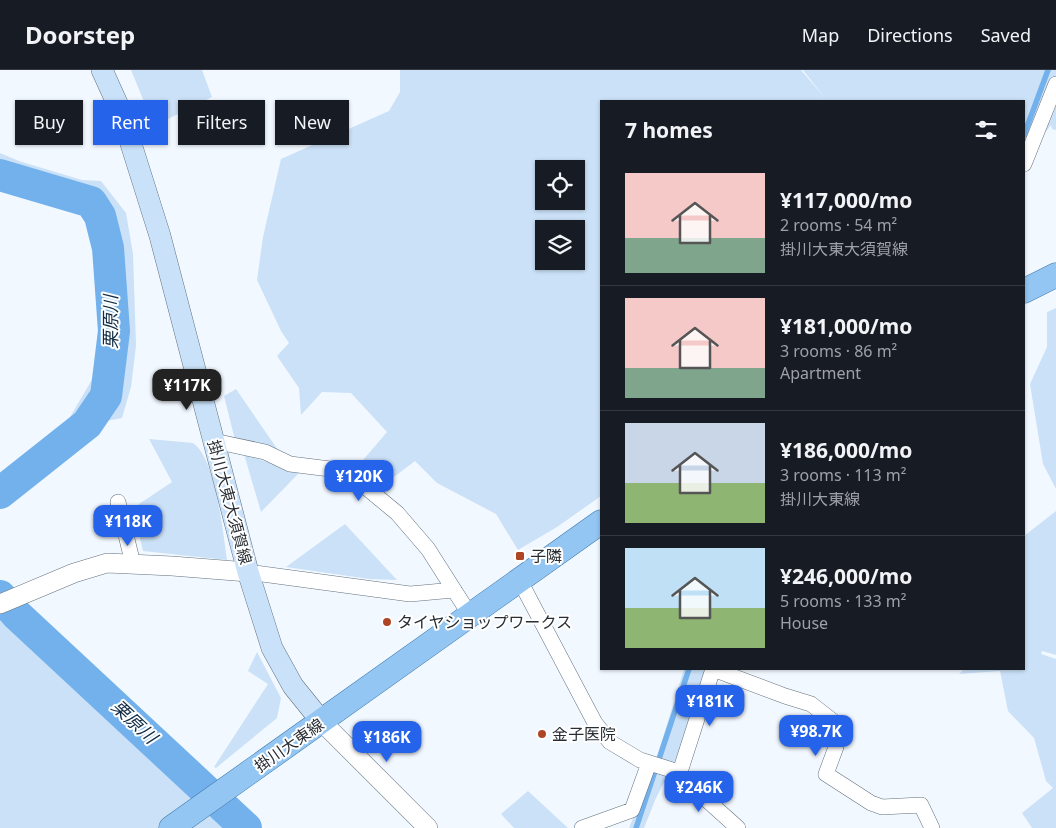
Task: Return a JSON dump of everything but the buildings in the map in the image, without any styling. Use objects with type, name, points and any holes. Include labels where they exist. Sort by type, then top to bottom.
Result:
[{"type":"main road","name":"掛川大東大須賀線","points":[[102,70],[121,112],[160,236],[248,572],[272,648],[293,686],[322,722]]},
{"type":"main road","points":[[1025,291],[1055,277]]},
{"type":"main road","name":"掛川大東線","points":[[171,828],[600,523]]},
{"type":"street","points":[[1025,162],[1056,84]]},
{"type":"street","points":[[214,441],[266,452],[290,464],[330,469],[357,480],[397,513],[428,549],[470,615]]},
{"type":"street","points":[[118,502],[133,564]]},
{"type":"street","points":[[0,604],[94,566],[107,563],[248,572],[410,594],[454,590]]},
{"type":"street","points":[[520,581],[595,723],[610,742],[651,764],[675,773],[738,828]]},
{"type":"street","points":[[675,773],[713,670]]},
{"type":"street","points":[[716,670],[811,704],[820,710],[834,722],[836,747],[826,774],[871,803],[882,807],[921,805],[932,828]]},
{"type":"street","points":[[322,722],[428,828]]},
{"type":"street","points":[[582,828],[632,810],[651,764]]},
{"type":"shaded area","points":[[131,70],[202,70],[212,97],[206,100],[178,100],[178,114],[168,119],[168,100],[143,100]]},
{"type":"shaded area","points":[[400,70],[801,70],[824,97],[803,70],[1056,70],[1056,130],[1052,129],[1051,125],[1025,156],[1025,100],[600,100],[600,497],[557,527],[518,550],[496,514],[437,483],[415,461],[378,489],[357,467],[387,432],[351,393],[322,392],[301,415],[299,388],[277,356],[289,343],[281,331],[257,280],[263,237],[281,159],[312,145],[349,145],[349,129],[389,111],[400,92]]},
{"type":"shaded area","points":[[0,153],[19,161],[82,180],[101,181],[126,213],[133,254],[136,346],[131,387],[122,418],[63,429],[97,371],[103,347],[90,225],[78,209],[39,194],[0,183]]},
{"type":"shaded area","points":[[1056,308],[1056,489],[1043,464],[1030,384],[1047,347],[1047,312]]},
{"type":"shaded area","points":[[236,389],[278,450],[235,440],[224,396]]},
{"type":"shaded area","points":[[149,439],[193,443],[201,451],[213,480],[221,516],[227,560],[143,551],[133,508],[172,482]]},
{"type":"shaded area","points":[[244,454],[299,473],[261,512]]},
{"type":"shaded area","points":[[1056,511],[1056,655],[1042,651],[1041,654],[1056,659],[1056,828],[1032,828],[1022,813],[1053,788],[1046,781],[1034,738],[1008,711],[1000,671],[959,674],[963,670],[1025,670],[1025,535]]},
{"type":"shaded area","points":[[345,524],[397,580],[369,579],[286,567]]},
{"type":"shaded area","points":[[0,611],[102,700],[183,782],[240,828],[0,828]]},
{"type":"shaded area","points":[[257,652],[281,698],[277,718],[216,768],[214,767],[268,684],[248,671]]},
{"type":"shaded area","points":[[684,670],[706,670],[676,759],[656,798],[644,828],[629,828],[654,767]]},
{"type":"shaded area","points":[[528,791],[568,828],[514,828],[501,814]]},
{"type":"waterway","points":[[1025,132],[1048,70]]},
{"type":"waterway","name":"栗原川","points":[[0,175],[91,202],[100,216],[108,248],[114,331],[106,396],[87,424],[0,493]]},
{"type":"waterway","name":"栗原川","points":[[0,596],[17,615],[246,828]]},
{"type":"waterway","points":[[636,828],[689,670]]},
{"type":"place","name":"子隣","points":[[520,556]]},
{"type":"place","name":"タイヤショップワークス","points":[[387,622]]},
{"type":"place","name":"金子医院","points":[[542,734]]}]
